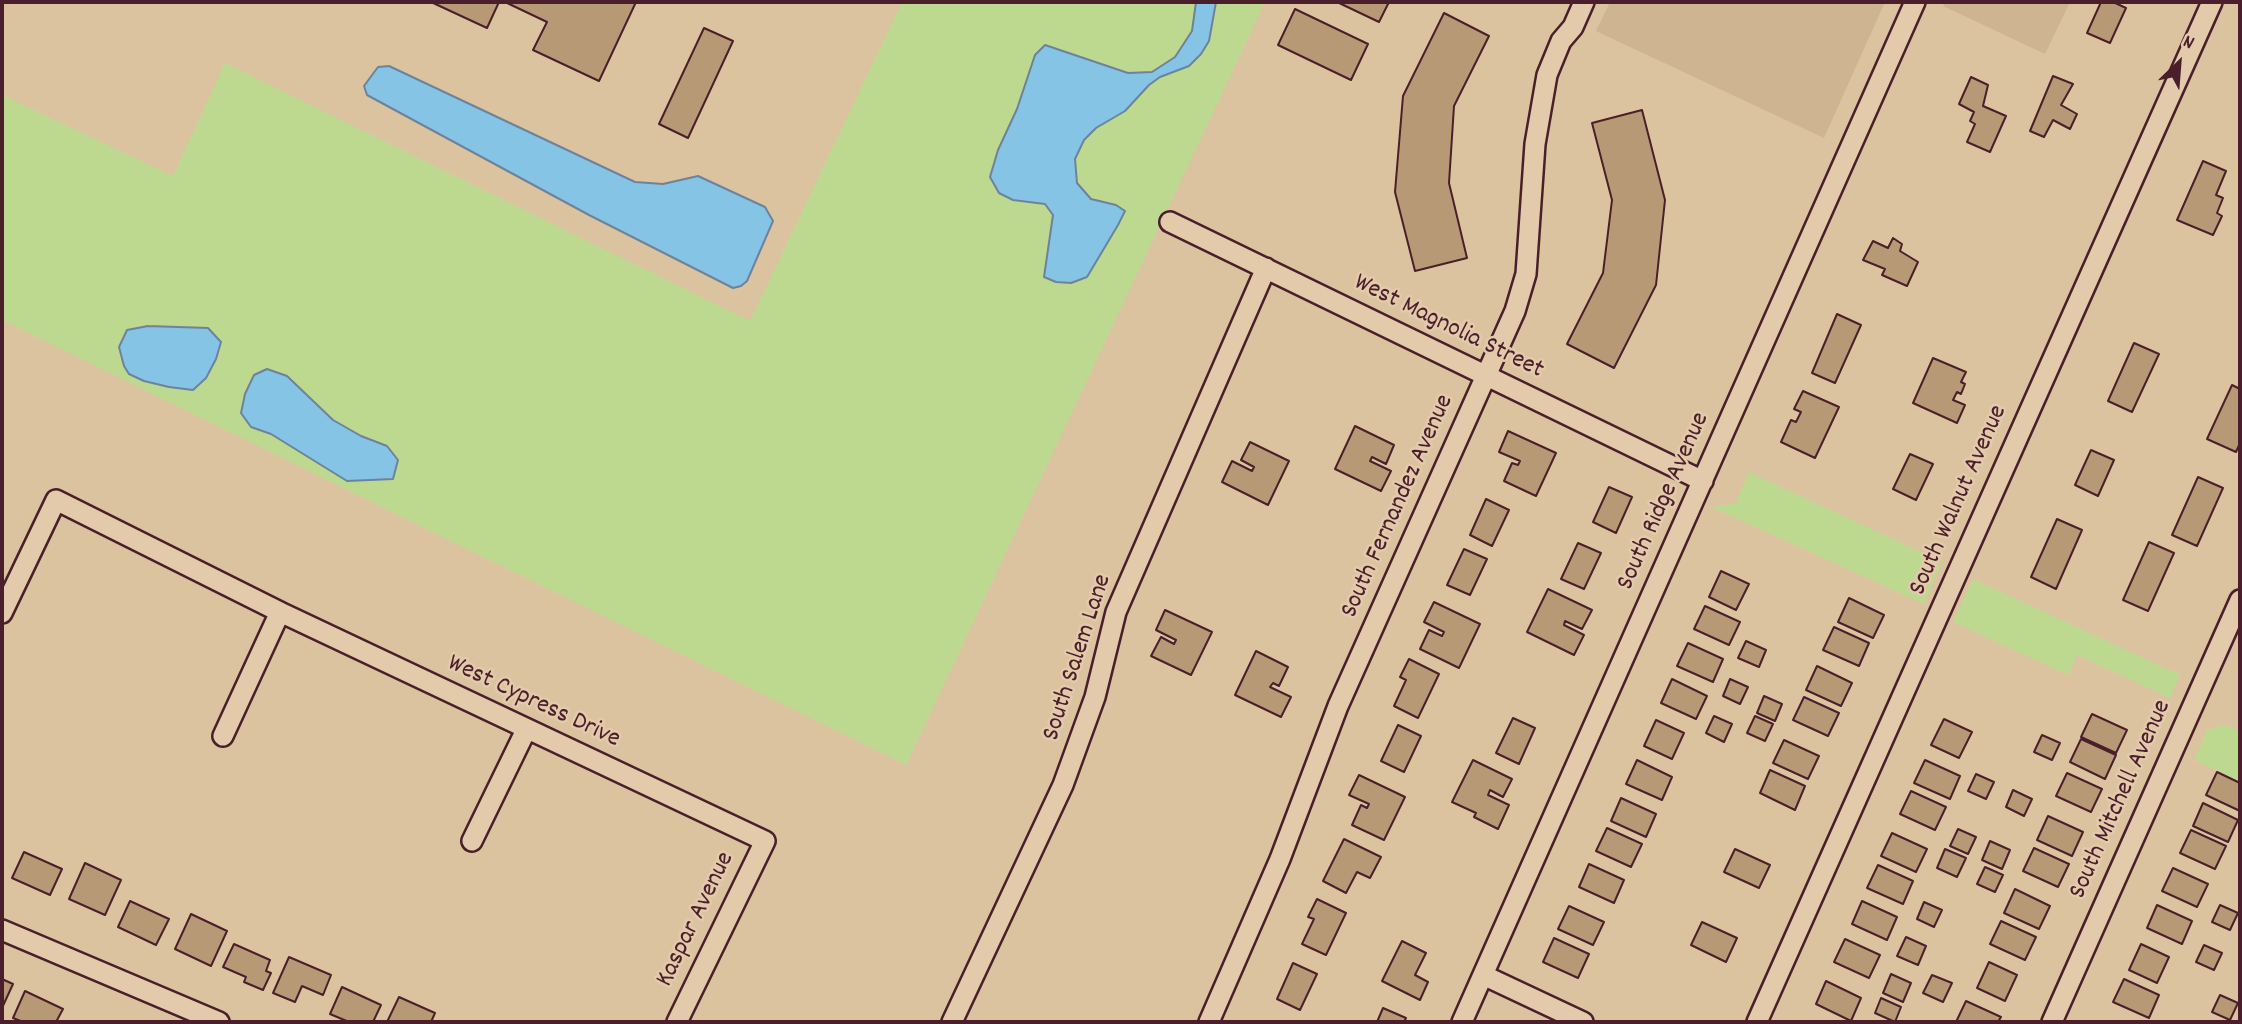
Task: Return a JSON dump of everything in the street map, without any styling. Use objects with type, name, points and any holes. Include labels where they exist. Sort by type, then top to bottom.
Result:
[{"type":"street","name":"South Fernandez Avenue","points":[[1209,1022],[1280,859],[1338,706],[1515,311],[1526,274],[1535,145],[1547,75],[1561,41],[1573,27],[1584,2]]},
{"type":"street","name":"South Ridge Avenue","points":[[1462,1022],[1915,2]]},
{"type":"street","name":"South Walnut Avenue","points":[[1757,1022],[2212,2]]},
{"type":"street","name":"West Magnolia Street","points":[[1170,222],[1703,481]]},
{"type":"street","name":"South Salem Lane","points":[[952,1022],[1063,785],[1095,697],[1116,612],[1266,268]]},
{"type":"street","name":"West Cypress Drive","points":[[2,613],[55,500],[280,612],[765,841]]},
{"type":"street","name":"South Mitchell Avenue","points":[[2052,1022],[2240,600]]},
{"type":"street","points":[[223,736],[280,612]]},
{"type":"street","points":[[472,841],[526,730]]},
{"type":"street","name":"Kaspar Avenue","points":[[677,1022],[765,841]]},
{"type":"street","points":[[2,930],[219,1022]]},
{"type":"street","points":[[1483,975],[1583,1022]]},
{"type":"shaded area","points":[[1610,2],[1885,2],[1824,138],[1596,31]]},
{"type":"shaded area","points":[[1945,2],[2070,2],[2045,54],[1943,6]]},
{"type":"green space","points":[[902,2],[1265,2],[906,765],[2,320],[2,95],[173,176],[225,63],[750,321]]},
{"type":"green space","points":[[1749,472],[1942,562],[1924,604],[1711,507],[1736,503]]},
{"type":"green space","points":[[1973,579],[2180,675],[2170,698],[2077,655],[2068,675],[1953,622]]},
{"type":"green space","points":[[2226,725],[2240,732],[2240,781],[2194,760],[2207,730]]},
{"type":"water","points":[[1196,2],[1216,2],[1209,41],[1201,54],[1189,66],[1160,77],[1125,111],[1096,128],[1084,140],[1075,159],[1077,183],[1091,199],[1116,205],[1125,211],[1118,225],[1087,277],[1071,283],[1056,282],[1044,277],[1053,215],[1045,204],[1013,200],[999,193],[990,177],[1035,55],[1045,45],[1128,73],[1152,72],[1175,57],[1192,31]]},
{"type":"water","points":[[389,66],[635,182],[663,184],[698,176],[765,207],[773,221],[747,281],[733,288],[589,215],[367,95],[364,86],[378,67]]},
{"type":"water","points":[[148,326],[208,328],[221,342],[206,378],[193,390],[144,381],[129,374],[119,347],[127,330]]},
{"type":"water","points":[[267,369],[287,376],[333,420],[361,436],[387,446],[398,460],[393,479],[347,481],[271,434],[251,427],[241,413],[245,394],[254,375]]},
{"type":"building","points":[[431,2],[499,2],[487,28]]},
{"type":"building","points":[[505,2],[636,2],[599,81],[533,50],[547,22]]},
{"type":"building","points":[[1337,2],[1389,2],[1379,22]]},
{"type":"building","points":[[2101,2],[2113,2],[2126,8],[2110,43],[2087,33]]},
{"type":"building","points":[[1295,9],[1368,44],[1351,80],[1278,45]]},
{"type":"building","points":[[1444,13],[1489,36],[1454,106],[1449,183],[1467,258],[1415,271],[1395,192],[1403,96]]},
{"type":"building","points":[[704,28],[733,41],[688,138],[659,124]]},
{"type":"building","points":[[2053,76],[2073,84],[2061,105],[2077,114],[2070,129],[2053,120],[2044,137],[2030,131]]},
{"type":"building","points":[[1971,77],[1988,85],[1983,106],[2006,116],[1990,152],[1967,142],[1975,124],[1970,121],[1974,112],[1959,104]]},
{"type":"building","points":[[1642,110],[1665,200],[1656,285],[1614,368],[1567,344],[1603,273],[1612,200],[1592,123]]},
{"type":"building","points":[[2203,161],[2226,171],[2216,195],[2223,198],[2217,213],[2222,216],[2213,235],[2177,220]]},
{"type":"building","points":[[1893,238],[1902,244],[1900,251],[1918,262],[1907,286],[1882,275],[1885,269],[1863,260],[1873,241],[1888,248]]},
{"type":"building","points":[[1837,314],[1861,325],[1835,383],[1812,373]]},
{"type":"building","points":[[2134,343],[2159,354],[2132,412],[2108,401]]},
{"type":"building","points":[[1933,358],[1966,372],[1961,382],[1965,384],[1961,394],[1957,392],[1953,400],[1965,405],[1957,423],[1913,403]]},
{"type":"building","points":[[2232,385],[2240,389],[2240,443],[2236,452],[2207,439]]},
{"type":"building","points":[[1803,391],[1839,407],[1815,458],[1781,442],[1791,420],[1796,422],[1801,412],[1794,409]]},
{"type":"building","points":[[1355,426],[1394,445],[1386,464],[1372,457],[1370,461],[1391,471],[1381,491],[1335,469]]},
{"type":"building","points":[[1508,431],[1556,453],[1536,496],[1504,481],[1512,463],[1518,465],[1520,461],[1499,452]]},
{"type":"building","points":[[1250,442],[1289,461],[1268,505],[1222,482],[1232,461],[1252,471],[1254,467],[1241,460]]},
{"type":"building","points":[[2091,450],[2114,460],[2098,496],[2075,485]]},
{"type":"building","points":[[1910,454],[1933,464],[1916,500],[1893,489]]},
{"type":"building","points":[[2198,477],[2223,488],[2197,546],[2172,535]]},
{"type":"building","points":[[1609,487],[1632,497],[1616,533],[1593,522]]},
{"type":"building","points":[[1486,499],[1509,510],[1492,546],[1470,535]]},
{"type":"building","points":[[2057,519],[2082,530],[2056,589],[2031,577]]},
{"type":"building","points":[[2149,542],[2174,553],[2148,611],[2123,600]]},
{"type":"building","points":[[1578,543],[1601,553],[1584,589],[1561,579]]},
{"type":"building","points":[[1464,549],[1487,559],[1470,595],[1447,585]]},
{"type":"building","points":[[1721,571],[1749,584],[1736,610],[1709,597]]},
{"type":"building","points":[[1548,589],[1592,610],[1582,629],[1565,621],[1564,625],[1584,635],[1574,655],[1527,632]]},
{"type":"building","points":[[1849,598],[1884,615],[1873,638],[1838,622]]},
{"type":"building","points":[[1434,602],[1480,624],[1459,668],[1420,649],[1429,630],[1442,636],[1444,632],[1424,622]]},
{"type":"building","points":[[1705,606],[1740,622],[1729,645],[1694,629]]},
{"type":"building","points":[[1165,610],[1212,632],[1191,675],[1151,656],[1161,637],[1174,644],[1176,640],[1156,630]]},
{"type":"building","points":[[1834,627],[1869,643],[1859,666],[1823,650]]},
{"type":"building","points":[[1746,641],[1766,650],[1759,667],[1738,658]]},
{"type":"building","points":[[1688,643],[1723,659],[1713,682],[1677,666]]},
{"type":"building","points":[[1256,651],[1288,667],[1279,686],[1273,683],[1270,687],[1291,697],[1281,717],[1235,695]]},
{"type":"building","points":[[1409,659],[1439,674],[1418,718],[1394,706],[1406,680],[1400,677]]},
{"type":"building","points":[[1817,666],[1852,683],[1841,706],[1806,690]]},
{"type":"building","points":[[1672,679],[1707,696],[1696,719],[1661,703]]},
{"type":"building","points":[[1730,679],[1748,687],[1740,704],[1723,696]]},
{"type":"building","points":[[1764,696],[1782,704],[1775,721],[1757,713]]},
{"type":"building","points":[[1804,697],[1839,713],[1828,736],[1793,720]]},
{"type":"building","points":[[2092,714],[2127,730],[2116,753],[2081,737]]},
{"type":"building","points":[[1714,716],[1732,724],[1724,742],[1706,733]]},
{"type":"building","points":[[1755,716],[1773,724],[1765,741],[1747,733]]},
{"type":"building","points":[[1513,718],[1535,728],[1519,764],[1496,753]]},
{"type":"building","points":[[1944,719],[1972,732],[1959,758],[1931,745]]},
{"type":"building","points":[[1656,720],[1684,733],[1672,759],[1644,746]]},
{"type":"building","points":[[1398,725],[1421,736],[1404,772],[1381,761]]},
{"type":"building","points":[[2042,735],[2060,743],[2052,760],[2034,752]]},
{"type":"building","points":[[2081,739],[2116,755],[2105,779],[2070,762]]},
{"type":"building","points":[[1784,740],[1819,756],[1808,779],[1773,763]]},
{"type":"building","points":[[1473,760],[1512,779],[1503,797],[1490,790],[1488,795],[1509,805],[1498,829],[1474,817],[1476,813],[1452,802]]},
{"type":"building","points":[[1637,760],[1672,777],[1662,800],[1626,784]]},
{"type":"building","points":[[1925,760],[1960,776],[1950,799],[1914,783]]},
{"type":"building","points":[[1770,770],[1805,786],[1795,810],[1760,793]]},
{"type":"building","points":[[2217,772],[2240,783],[2240,811],[2206,795]]},
{"type":"building","points":[[2067,773],[2102,789],[2091,812],[2056,796]]},
{"type":"building","points":[[1976,774],[1994,782],[1986,799],[1968,791]]},
{"type":"building","points":[[1359,775],[1405,797],[1384,840],[1352,825],[1361,805],[1367,808],[1369,804],[1349,795]]},
{"type":"building","points":[[2013,790],[2032,799],[2024,816],[2006,807]]},
{"type":"building","points":[[1911,791],[1946,807],[1935,830],[1900,814]]},
{"type":"building","points":[[1621,798],[1656,814],[1646,837],[1611,821]]},
{"type":"building","points":[[2203,803],[2238,820],[2228,842],[2193,826]]},
{"type":"building","points":[[2048,816],[2083,832],[2072,856],[2037,840]]},
{"type":"building","points":[[1607,828],[1642,844],[1631,867],[1596,851]]},
{"type":"building","points":[[1958,829],[1976,837],[1968,854],[1950,846]]},
{"type":"building","points":[[2191,830],[2226,846],[2215,869],[2180,853]]},
{"type":"building","points":[[1892,833],[1927,849],[1916,872],[1881,856]]},
{"type":"building","points":[[1344,839],[1381,857],[1370,878],[1357,872],[1346,893],[1323,881]]},
{"type":"building","points":[[1990,841],[2010,850],[2002,869],[1982,860]]},
{"type":"building","points":[[2034,848],[2069,864],[2058,887],[2023,871]]},
{"type":"building","points":[[1735,849],[1770,865],[1759,888],[1724,872]]},
{"type":"building","points":[[1945,849],[1966,858],[1957,877],[1937,868]]},
{"type":"building","points":[[24,852],[62,869],[50,895],[12,878]]},
{"type":"building","points":[[85,863],[121,880],[105,915],[69,899]]},
{"type":"building","points":[[1589,864],[1624,880],[1614,903],[1579,887]]},
{"type":"building","points":[[1878,865],[1913,881],[1903,904],[1867,888]]},
{"type":"building","points":[[1985,867],[2003,875],[1995,892],[1977,884]]},
{"type":"building","points":[[2173,868],[2208,884],[2197,907],[2162,891]]},
{"type":"building","points":[[2015,889],[2050,906],[2039,929],[2004,913]]},
{"type":"building","points":[[1317,899],[1346,913],[1326,955],[1302,944],[1314,919],[1308,917]]},
{"type":"building","points":[[130,901],[169,919],[156,945],[118,927]]},
{"type":"building","points":[[1862,901],[1897,917],[1887,940],[1852,924]]},
{"type":"building","points":[[1924,902],[1942,910],[1934,927],[1917,919]]},
{"type":"building","points":[[2157,905],[2192,921],[2182,944],[2147,928]]},
{"type":"building","points":[[2220,905],[2238,913],[2230,930],[2212,922]]},
{"type":"building","points":[[1569,906],[1604,922],[1593,945],[1558,929]]},
{"type":"building","points":[[191,914],[227,931],[211,966],[175,949]]},
{"type":"building","points":[[2001,921],[2036,937],[2025,960],[1990,944]]},
{"type":"building","points":[[1702,922],[1737,938],[1726,962],[1691,945]]},
{"type":"building","points":[[1906,937],[1926,946],[1918,965],[1897,956]]},
{"type":"building","points":[[1554,938],[1589,954],[1578,978],[1543,962]]},
{"type":"building","points":[[1845,939],[1880,955],[1869,978],[1834,962]]},
{"type":"building","points":[[1402,941],[1426,953],[1415,975],[1428,982],[1420,1000],[1382,981]]},
{"type":"building","points":[[234,944],[270,960],[266,971],[271,973],[263,990],[244,982],[246,977],[223,967]]},
{"type":"building","points":[[2141,944],[2169,957],[2157,983],[2129,970]]},
{"type":"building","points":[[2204,945],[2222,953],[2214,970],[2196,962]]},
{"type":"building","points":[[289,957],[331,975],[323,995],[302,986],[295,1002],[273,993]]},
{"type":"building","points":[[1989,962],[2017,975],[2005,1001],[1977,988]]},
{"type":"building","points":[[1293,963],[1317,974],[1300,1010],[1277,999]]},
{"type":"building","points":[[1891,974],[1911,983],[1903,1002],[1883,993]]},
{"type":"building","points":[[1932,975],[1952,983],[1943,1002],[1923,993]]},
{"type":"building","points":[[2,979],[13,984],[2,1008]]},
{"type":"building","points":[[2124,979],[2159,995],[2149,1018],[2113,1002]]},
{"type":"building","points":[[1826,981],[1861,998],[1851,1021],[1816,1004]]},
{"type":"building","points":[[342,987],[381,1005],[373,1022],[349,1022],[330,1014]]},
{"type":"building","points":[[25,991],[63,1009],[56,1022],[23,1022],[13,1018]]},
{"type":"building","points":[[2220,995],[2238,1003],[2230,1020],[2212,1012]]},
{"type":"building","points":[[399,997],[435,1013],[431,1022],[387,1022]]},
{"type":"building","points":[[1881,998],[1901,1007],[1895,1022],[1875,1013]]},
{"type":"building","points":[[1966,1001],[2001,1017],[1998,1022],[1956,1022]]},
{"type":"building","points":[[1383,1008],[1406,1018],[1404,1022],[1377,1022]]}]
